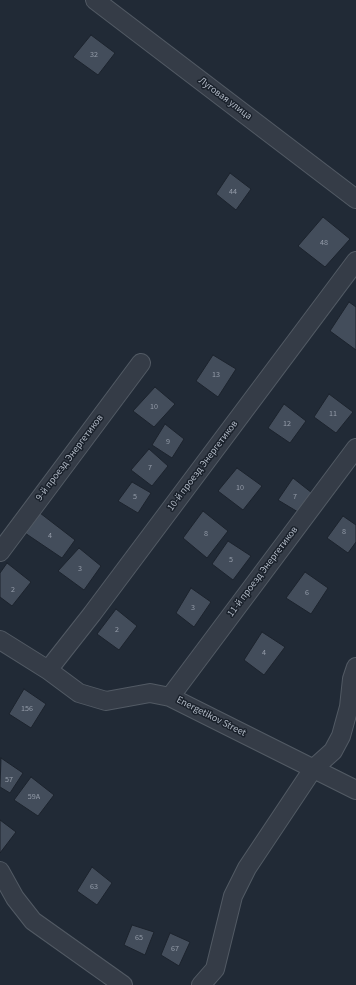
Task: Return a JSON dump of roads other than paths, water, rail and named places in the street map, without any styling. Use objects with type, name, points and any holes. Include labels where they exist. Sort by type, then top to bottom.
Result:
[{"type":"street","name":"Луговая улица","points":[[95,0],[356,199]]},
{"type":"street","name":"10-й проезд Энергетиков","points":[[48,670],[102,601],[356,261]]},
{"type":"street","name":"9-й проезд Энергетиков","points":[[0,552],[141,363]]},
{"type":"street","name":"11-й проезд Энергетиков","points":[[170,697],[356,448]]},
{"type":"street","name":"Energetikov Street","points":[[0,640],[48,670],[79,693],[106,701],[150,693],[170,697],[356,790]]},
{"type":"street","points":[[201,985],[215,969],[233,896],[248,868],[313,769],[333,751],[341,736],[349,707],[352,679],[356,667]]},
{"type":"street","points":[[0,871],[15,898],[33,920],[123,985]]}]
